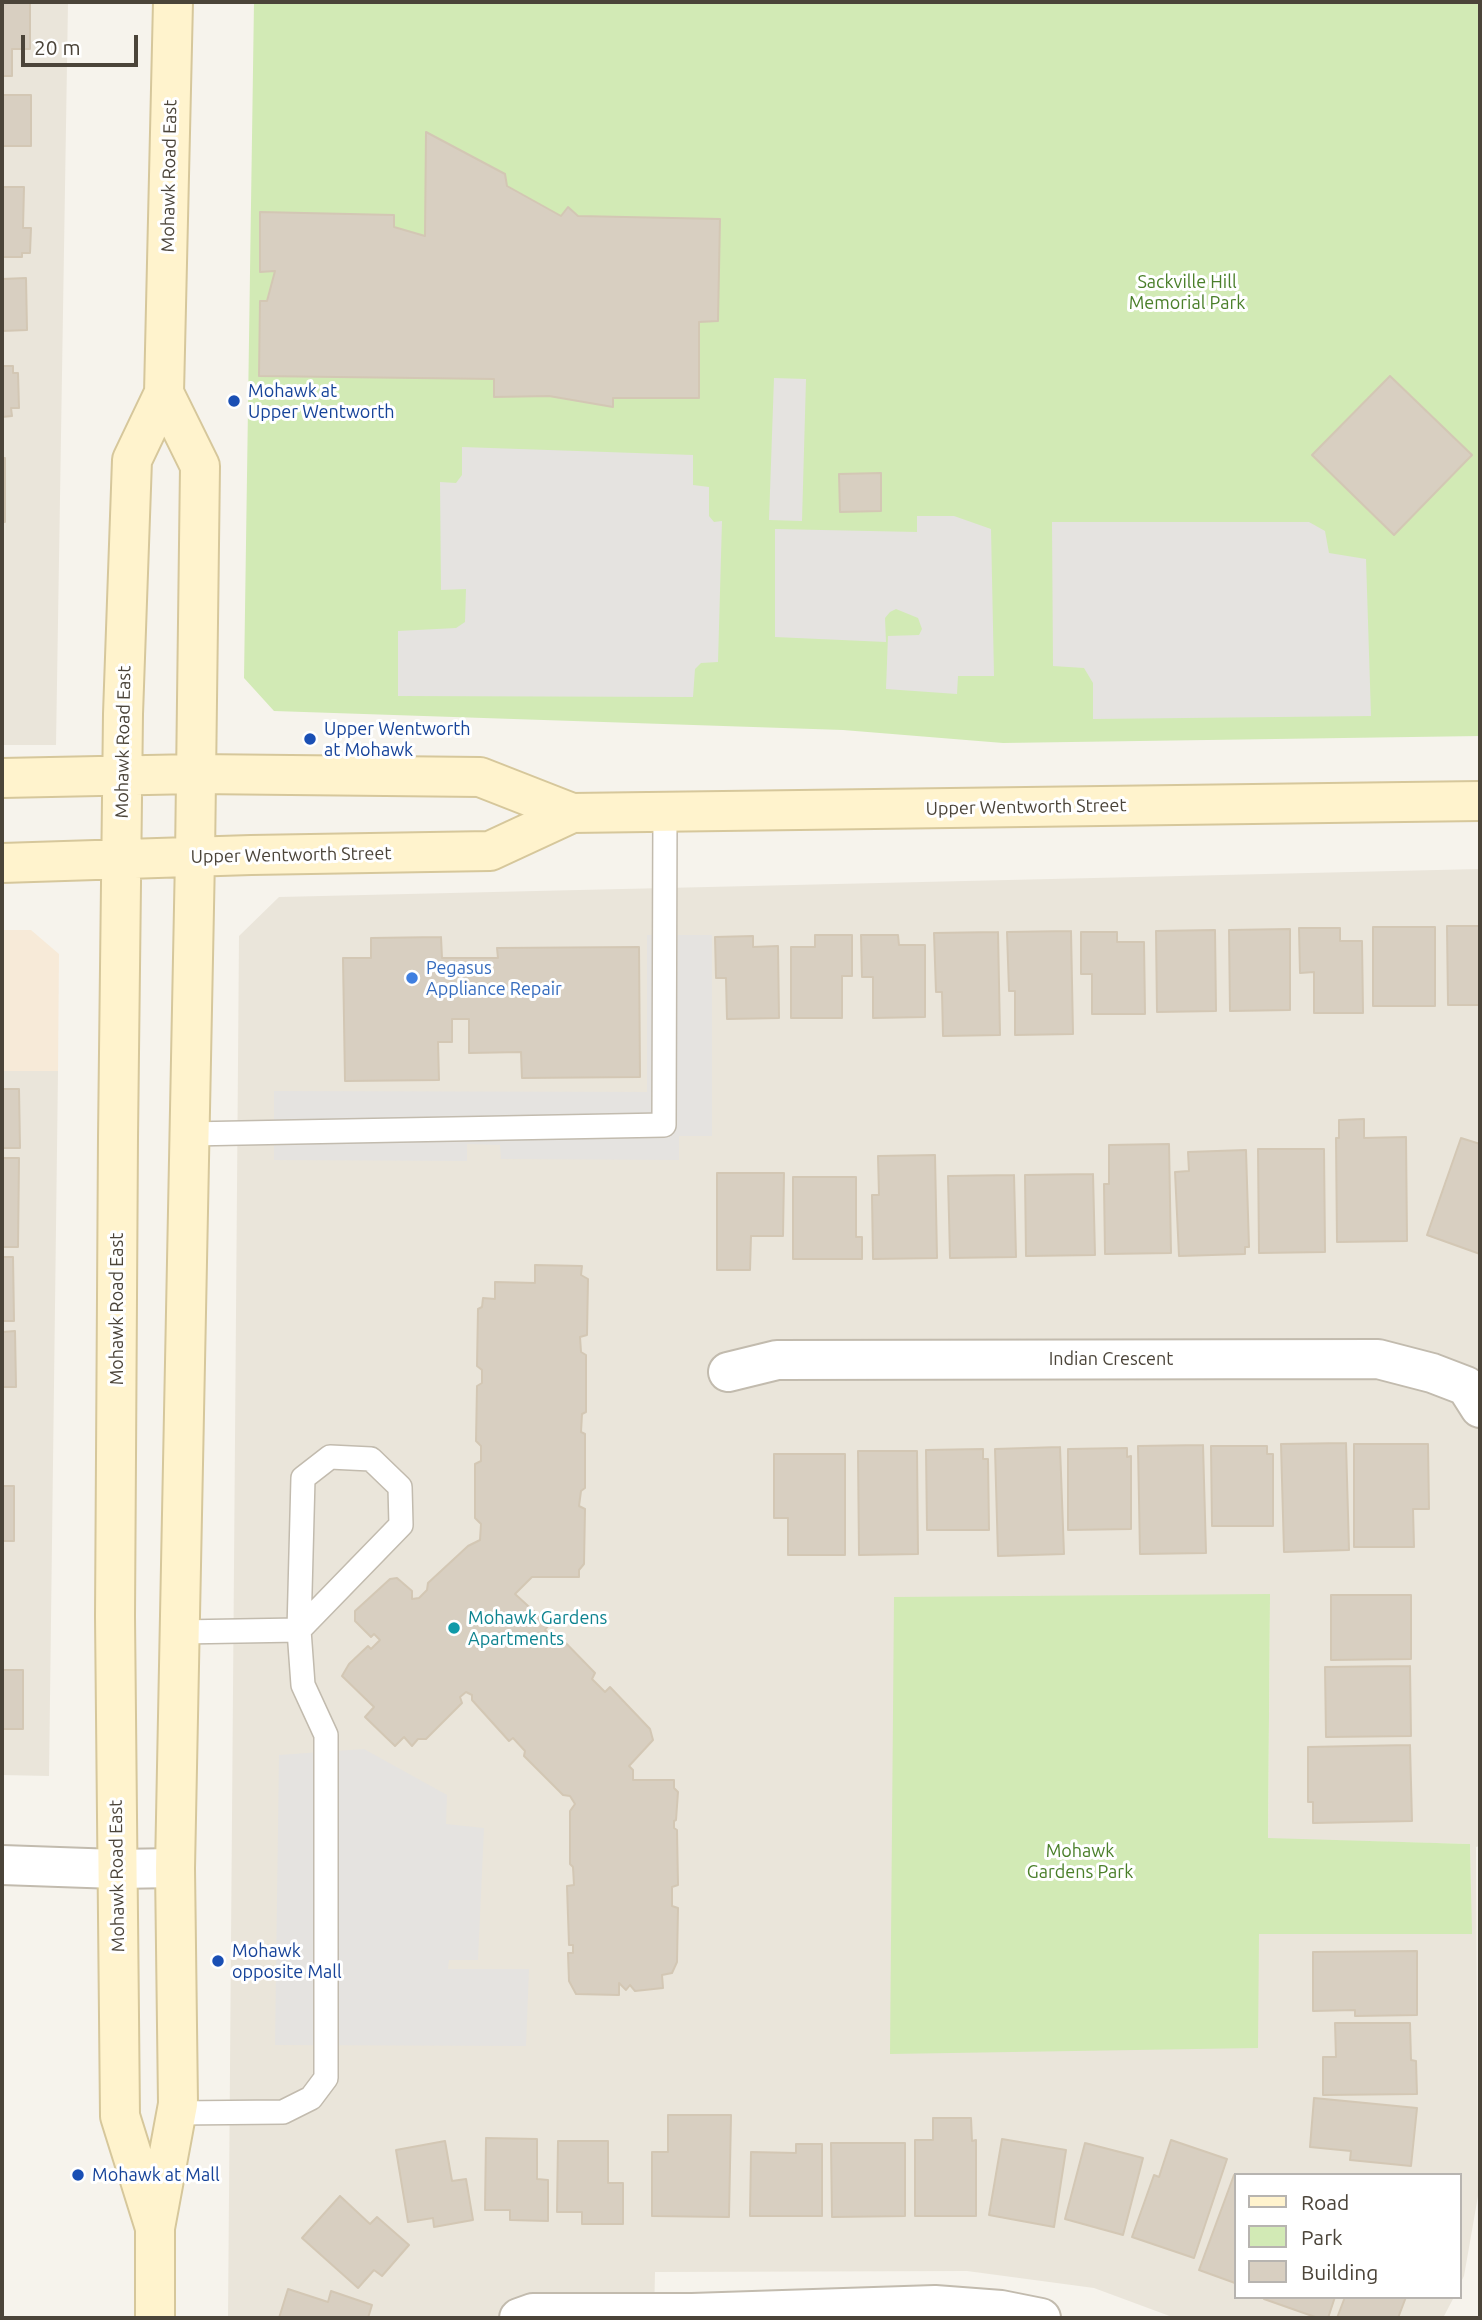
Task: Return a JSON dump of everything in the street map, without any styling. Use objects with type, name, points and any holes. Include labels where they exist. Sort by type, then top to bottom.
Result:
[{"type":"main road","name":"Mohawk Road East","points":[[155,2228],[120,2116],[116,1602],[121,859],[132,460],[164,393],[173,2]]},
{"type":"main road","name":"Mohawk Road East","points":[[155,2318],[155,2228],[176,2113],[175,1868],[200,466],[164,393]]},
{"type":"main road","name":"Upper Wentworth Street","points":[[2,778],[196,774],[480,777],[572,813],[1480,801]]},
{"type":"main road","name":"Upper Wentworth Street","points":[[2,863],[490,851],[572,813]]},
{"type":"street","name":"Indian Crescent","points":[[728,1373],[777,1360],[1378,1359],[1432,1373],[1466,1386],[1480,1408]]},
{"type":"street","points":[[2,1865],[175,1868]]},
{"type":"street","points":[[519,2318],[533,2313],[692,2316],[936,2305],[1001,2310],[1041,2318]]},
{"type":"lane","points":[[190,1134],[664,1125],[665,811]]},
{"type":"lane","points":[[176,2113],[283,2112],[311,2098],[326,2078],[326,1735],[303,1685],[299,1630],[303,1478],[330,1457],[371,1459],[400,1487],[401,1525],[299,1630],[180,1632]]},
{"type":"shaded area","points":[[2,2],[68,2],[56,745],[2,745]]},
{"type":"shaded area","points":[[774,378],[806,379],[802,521],[769,520]]},
{"type":"shaded area","points":[[462,447],[693,455],[693,485],[709,487],[709,516],[714,522],[722,521],[718,662],[701,663],[695,669],[693,697],[398,696],[398,631],[456,628],[465,622],[466,589],[441,590],[440,482],[456,483],[462,475]]},
{"type":"shaded area","points":[[917,516],[954,516],[991,529],[994,676],[958,676],[957,694],[886,689],[888,636],[919,635],[922,629],[918,618],[896,609],[885,618],[886,642],[775,637],[775,529],[917,532]]},
{"type":"shaded area","points":[[1052,522],[1309,522],[1325,531],[1329,553],[1366,559],[1371,716],[1093,719],[1093,683],[1084,668],[1053,666]]},
{"type":"shaded area","points":[[1480,869],[1480,1846],[1476,1847],[1478,2196],[1464,2276],[1461,2282],[1461,2173],[1234,2173],[1234,2299],[1453,2299],[1443,2318],[1175,2318],[1094,2288],[967,2271],[655,2272],[654,2318],[228,2318],[239,936],[279,897]],"holes":[[[1270,1594],[1268,1839],[1470,1844],[1471,1934],[1259,1934]]]},
{"type":"shaded area","points":[[2,930],[31,930],[59,954],[58,1071],[2,1071]]},
{"type":"shaded area","points":[[647,935],[712,935],[712,1136],[679,1136],[679,1160],[501,1159],[500,1145],[467,1144],[467,1161],[274,1160],[274,1091],[647,1092]]},
{"type":"shaded area","points":[[2,1071],[58,1071],[49,1776],[2,1775]]},
{"type":"shaded area","points":[[364,1749],[447,1795],[446,1824],[484,1828],[478,1960],[449,1960],[448,1969],[529,1969],[526,2046],[275,2045],[279,1755]]},
{"type":"green space","name":"Sackville Hill Memorial Park","points":[[254,2],[1480,2],[1480,736],[1003,743],[843,730],[274,711],[244,678]]},
{"type":"green space","name":"Mohawk Gardens Park","points":[[1270,1594],[1268,1838],[1470,1844],[1472,1934],[1259,1934],[1258,2048],[890,2054],[894,1597]]},
{"type":"building","points":[[2,2],[30,2],[30,49],[12,49],[12,76],[2,76]]},
{"type":"building","points":[[2,95],[31,95],[31,146],[2,146]]},
{"type":"building","points":[[426,132],[505,174],[507,186],[561,216],[568,207],[578,216],[720,219],[718,321],[699,322],[699,398],[613,398],[613,407],[549,396],[494,397],[494,379],[259,376],[260,301],[267,301],[275,271],[260,272],[260,212],[394,215],[394,227],[425,236]]},
{"type":"building","points":[[2,187],[24,187],[23,228],[31,228],[30,253],[22,253],[22,257],[2,257]]},
{"type":"building","points":[[26,278],[27,330],[2,331],[2,279]]},
{"type":"building","points":[[2,366],[13,366],[13,373],[18,373],[19,408],[11,408],[12,416],[2,417]]},
{"type":"building","points":[[1390,376],[1472,455],[1394,535],[1312,455]]},
{"type":"building","points":[[2,458],[5,458],[5,522],[2,522]]},
{"type":"building","points":[[881,473],[881,511],[840,512],[839,474]]},
{"type":"building","points":[[1447,926],[1480,926],[1480,1005],[1448,1005]]},
{"type":"building","points":[[1373,927],[1435,927],[1435,1006],[1373,1006]]},
{"type":"building","points":[[1299,928],[1340,928],[1340,941],[1362,941],[1363,1013],[1314,1013],[1314,972],[1300,973]]},
{"type":"building","points":[[1290,929],[1290,1010],[1230,1011],[1229,930]]},
{"type":"building","points":[[1215,930],[1216,1011],[1157,1012],[1156,931]]},
{"type":"building","points":[[1071,931],[1073,1034],[1015,1035],[1015,991],[1009,991],[1007,932]]},
{"type":"building","points":[[998,932],[1000,1035],[943,1036],[942,992],[936,992],[934,933]]},
{"type":"building","points":[[1081,932],[1117,932],[1117,942],[1144,942],[1145,1014],[1092,1014],[1092,974],[1081,974]]},
{"type":"building","points":[[2,935],[3,935],[2,1043]]},
{"type":"building","points":[[815,935],[852,935],[852,976],[842,976],[842,1018],[791,1018],[791,947],[815,947]]},
{"type":"building","points":[[861,935],[898,935],[899,945],[925,945],[925,1017],[873,1018],[873,977],[862,977]]},
{"type":"building","points":[[753,936],[753,947],[778,946],[779,1018],[727,1019],[726,978],[716,978],[715,937]]},
{"type":"building","points":[[441,937],[442,958],[498,958],[497,948],[639,947],[640,1077],[522,1078],[521,1052],[469,1053],[469,1019],[452,1019],[452,1042],[438,1042],[439,1080],[345,1081],[343,958],[371,958],[371,938]]},
{"type":"building","points":[[2,1089],[19,1089],[20,1148],[2,1148]]},
{"type":"building","points":[[1364,1119],[1364,1138],[1406,1137],[1407,1241],[1337,1242],[1336,1138],[1339,1138],[1339,1120]]},
{"type":"building","points":[[1461,1138],[1480,1144],[1480,1254],[1427,1235]]},
{"type":"building","points":[[1169,1144],[1171,1253],[1105,1254],[1104,1184],[1109,1184],[1109,1145]]},
{"type":"building","points":[[1258,1149],[1324,1149],[1325,1252],[1259,1253]]},
{"type":"building","points":[[1246,1150],[1249,1247],[1245,1247],[1245,1254],[1179,1256],[1175,1172],[1189,1171],[1188,1152]]},
{"type":"building","points":[[935,1155],[937,1258],[873,1259],[872,1195],[879,1195],[878,1156]]},
{"type":"building","points":[[2,1158],[19,1158],[18,1247],[2,1247]]},
{"type":"building","points":[[717,1173],[784,1173],[783,1236],[751,1236],[750,1270],[717,1270]]},
{"type":"building","points":[[1093,1174],[1095,1255],[1026,1256],[1025,1175]]},
{"type":"building","points":[[1014,1175],[1016,1257],[950,1258],[948,1176]]},
{"type":"building","points":[[793,1177],[856,1177],[856,1237],[862,1237],[862,1259],[793,1259]]},
{"type":"building","points":[[2,1257],[13,1257],[14,1321],[2,1321]]},
{"type":"building","name":"Mohawk Gardens Apartments","points":[[535,1265],[582,1266],[581,1275],[588,1279],[587,1335],[580,1337],[581,1352],[586,1355],[586,1412],[582,1414],[581,1432],[585,1434],[585,1488],[581,1491],[579,1506],[585,1509],[584,1564],[579,1570],[579,1577],[532,1577],[515,1594],[549,1625],[545,1630],[552,1637],[557,1634],[595,1673],[592,1679],[605,1692],[610,1687],[650,1729],[653,1740],[629,1766],[633,1770],[633,1780],[674,1780],[674,1788],[678,1792],[674,1828],[677,1830],[678,1885],[672,1887],[672,1906],[678,1908],[677,1962],[672,1973],[662,1975],[663,1988],[635,1991],[630,1985],[626,1990],[619,1983],[619,1995],[576,1994],[569,1981],[568,1953],[573,1953],[573,1945],[569,1945],[567,1886],[574,1885],[573,1867],[570,1864],[570,1811],[575,1804],[570,1796],[563,1795],[524,1756],[525,1751],[513,1738],[509,1741],[472,1700],[472,1695],[466,1692],[460,1697],[462,1703],[426,1739],[418,1739],[412,1746],[404,1737],[395,1746],[365,1717],[374,1707],[342,1676],[349,1664],[368,1646],[371,1649],[380,1640],[374,1634],[371,1637],[355,1621],[355,1611],[390,1579],[397,1578],[412,1591],[412,1599],[419,1598],[427,1590],[428,1583],[468,1546],[480,1540],[481,1524],[475,1518],[475,1464],[481,1461],[481,1446],[476,1441],[477,1386],[482,1383],[482,1370],[477,1366],[478,1309],[482,1307],[483,1298],[495,1299],[495,1282],[535,1283]]},
{"type":"building","points":[[15,1331],[16,1387],[2,1387],[2,1332]]},
{"type":"building","points":[[1346,1443],[1349,1550],[1284,1552],[1281,1444]]},
{"type":"building","points":[[1354,1444],[1428,1444],[1429,1509],[1413,1509],[1414,1547],[1354,1547]]},
{"type":"building","points":[[1203,1445],[1206,1553],[1140,1554],[1138,1446]]},
{"type":"building","points":[[1211,1446],[1267,1446],[1267,1454],[1273,1454],[1273,1526],[1212,1526]]},
{"type":"building","points":[[1060,1447],[1064,1554],[998,1556],[995,1449]]},
{"type":"building","points":[[1127,1448],[1127,1457],[1131,1456],[1131,1529],[1068,1530],[1068,1449]]},
{"type":"building","points":[[983,1449],[983,1459],[988,1459],[989,1530],[927,1530],[926,1450]]},
{"type":"building","points":[[858,1451],[917,1451],[918,1554],[859,1555]]},
{"type":"building","points":[[774,1454],[845,1454],[845,1555],[788,1555],[788,1518],[774,1518]]},
{"type":"building","points":[[2,1486],[14,1486],[14,1541],[2,1541]]},
{"type":"building","points":[[1331,1595],[1411,1595],[1411,1659],[1331,1660]]},
{"type":"building","points":[[1410,1666],[1411,1736],[1326,1737],[1325,1667]]},
{"type":"building","points":[[2,1670],[23,1670],[23,1729],[2,1729]]},
{"type":"building","points":[[1410,1745],[1412,1821],[1313,1823],[1313,1802],[1308,1802],[1308,1747]]},
{"type":"building","points":[[1417,1951],[1417,2015],[1355,2016],[1355,2010],[1313,2011],[1313,1952]]},
{"type":"building","points":[[1335,2023],[1410,2023],[1411,2060],[1416,2061],[1417,2094],[1323,2095],[1323,2057],[1336,2057]]},
{"type":"building","points":[[1314,2098],[1417,2108],[1411,2166],[1350,2160],[1351,2151],[1310,2147]]},
{"type":"building","points":[[668,2115],[731,2115],[729,2217],[652,2216],[652,2152],[668,2152]]},
{"type":"building","points":[[933,2118],[971,2118],[972,2141],[976,2140],[976,2216],[915,2216],[915,2140],[933,2140]]},
{"type":"building","points":[[486,2138],[537,2139],[537,2179],[548,2180],[548,2221],[510,2220],[510,2210],[485,2210]]},
{"type":"building","points":[[1002,2139],[1066,2150],[1054,2227],[989,2215]]},
{"type":"building","points":[[1171,2140],[1227,2159],[1194,2258],[1132,2237],[1154,2175],[1159,2177]]},
{"type":"building","points":[[445,2141],[452,2181],[466,2179],[473,2220],[434,2227],[433,2218],[408,2222],[396,2150]]},
{"type":"building","points":[[558,2141],[608,2141],[608,2183],[623,2183],[623,2224],[582,2224],[582,2212],[557,2212]]},
{"type":"building","points":[[831,2143],[905,2143],[905,2216],[832,2217]]},
{"type":"building","points":[[1085,2143],[1143,2158],[1123,2235],[1065,2219]]},
{"type":"building","points":[[796,2144],[822,2144],[822,2216],[750,2216],[751,2152],[796,2153]]},
{"type":"building","points":[[1234,2175],[1234,2283],[1199,2270]]},
{"type":"building","points":[[340,2196],[370,2224],[377,2217],[409,2245],[382,2276],[374,2270],[358,2288],[302,2238]]},
{"type":"building","points":[[288,2289],[328,2302],[331,2291],[372,2305],[368,2318],[279,2318]]},
{"type":"building","points":[[1264,2299],[1334,2299],[1328,2318],[1318,2318]]},
{"type":"building","points":[[1344,2299],[1405,2299],[1398,2318],[1337,2318]]},
{"type":"place","name":"Mohawk at Upper Wentworth","points":[[234,401]]},
{"type":"place","name":"Upper Wentworth at Mohawk","points":[[310,739]]},
{"type":"place","name":"Pegasus Appliance Repair","points":[[412,978]]},
{"type":"place","name":"Mohawk Gardens Apartments","points":[[454,1628]]},
{"type":"place","name":"Mohawk opposite Mall","points":[[218,1961]]},
{"type":"place","name":"Mohawk at Mall","points":[[78,2175]]}]
